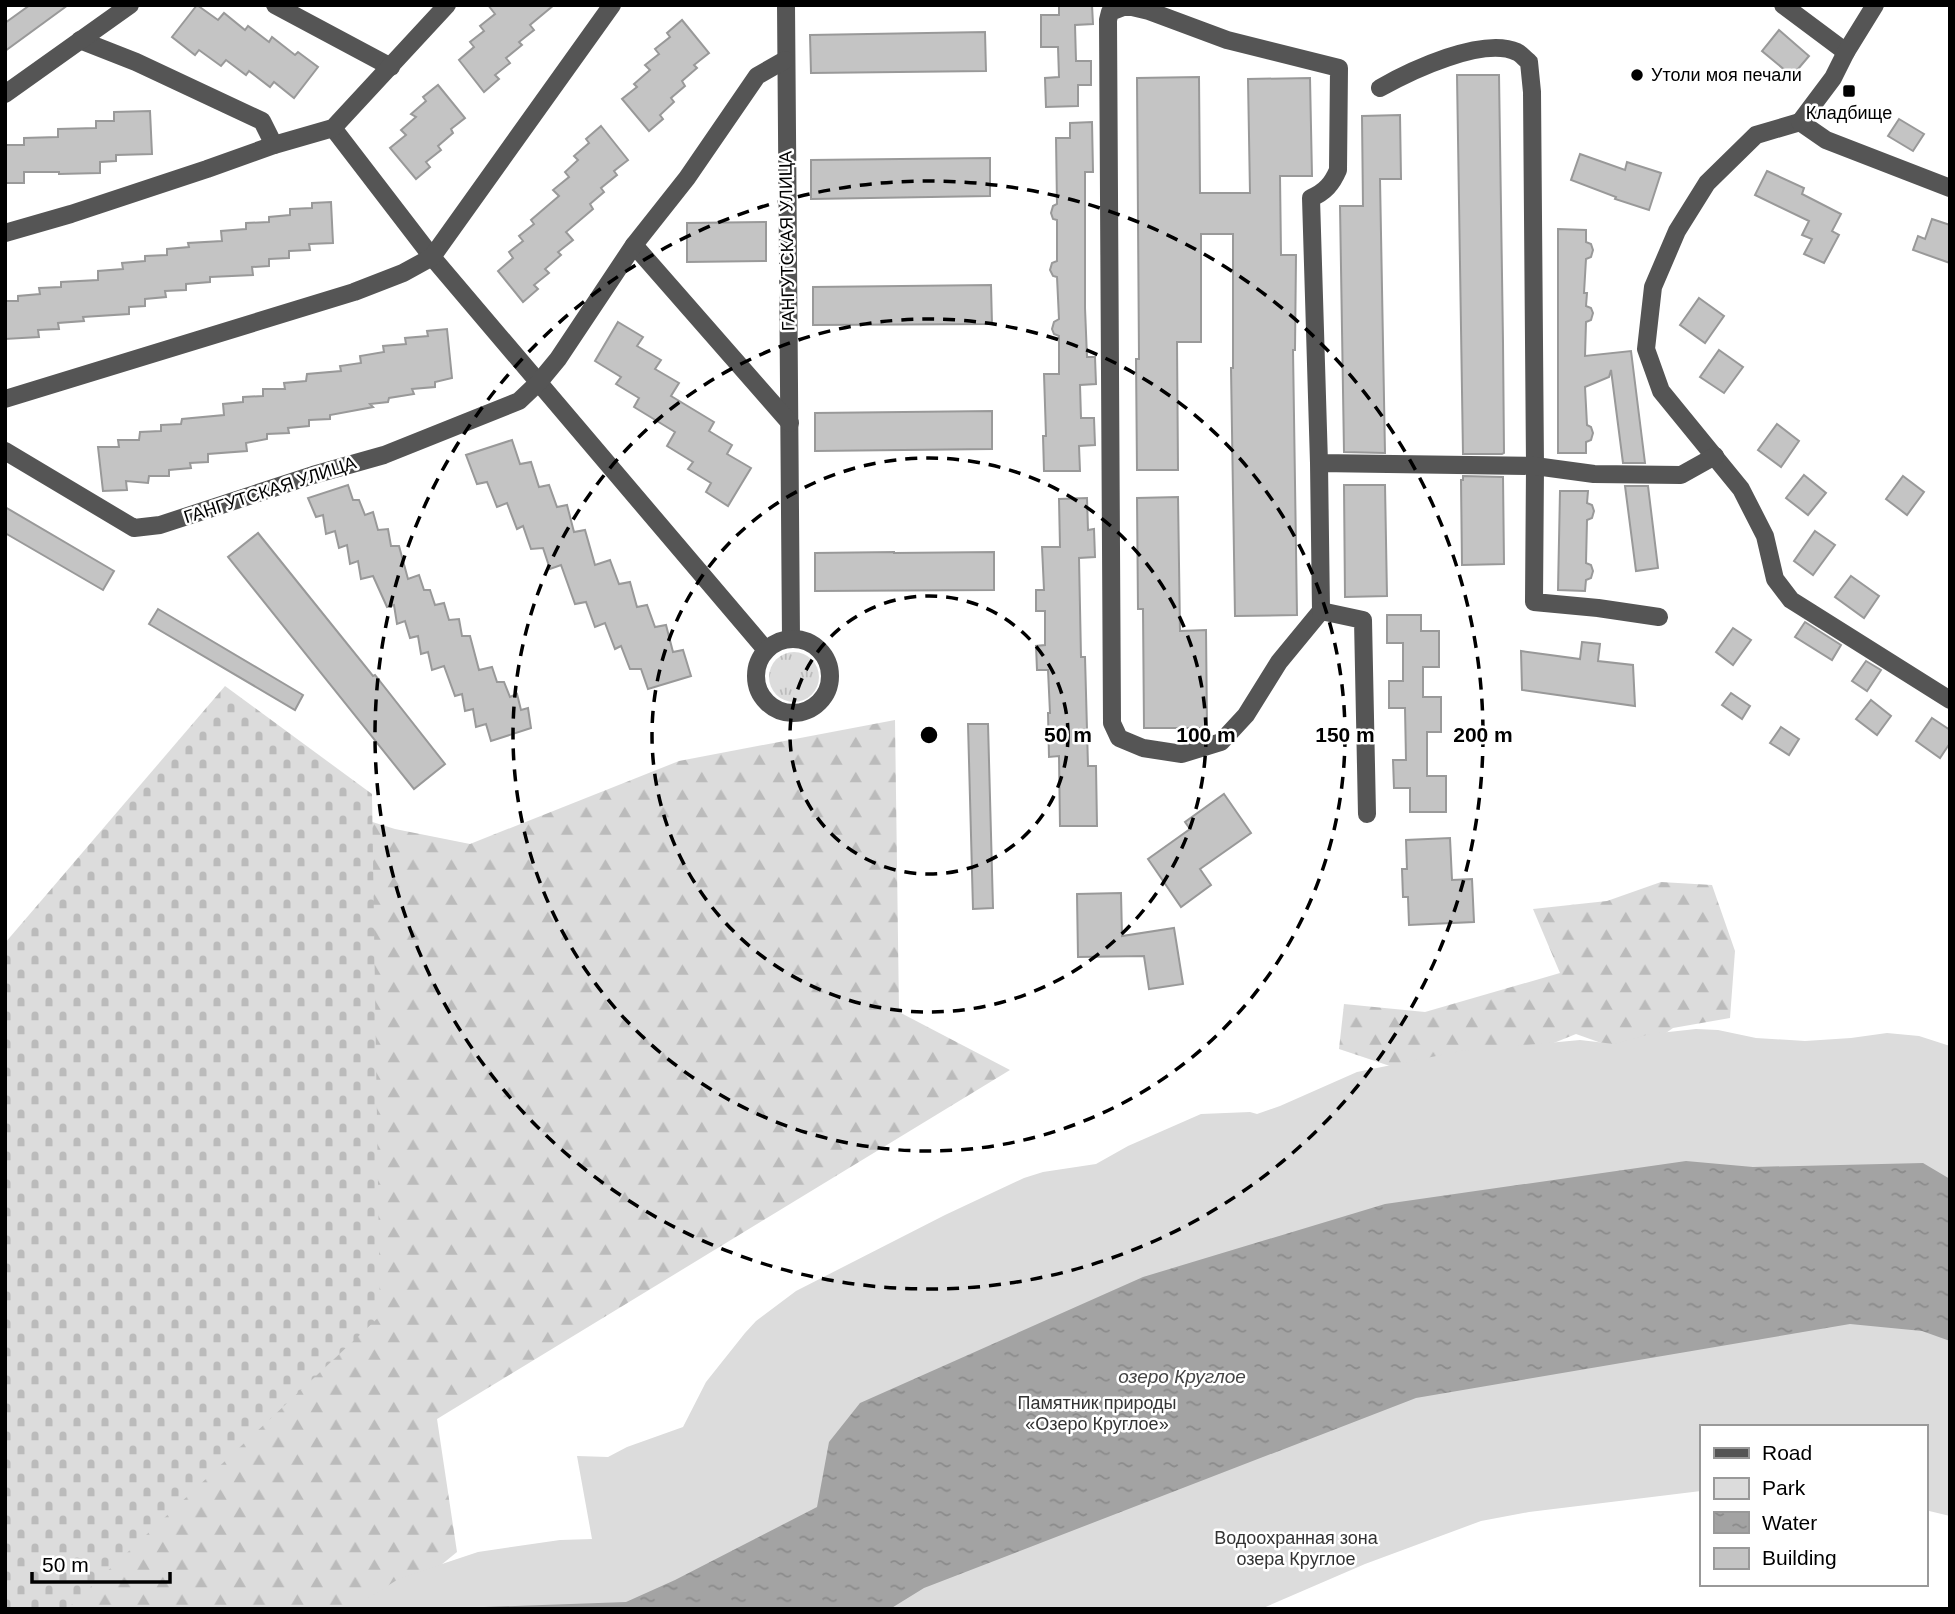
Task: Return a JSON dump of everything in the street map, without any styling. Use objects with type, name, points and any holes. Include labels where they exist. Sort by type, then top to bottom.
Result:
[{"type":"street","points":[[5,94],[130,5]]},
{"type":"street","points":[[275,5],[391,66]]},
{"type":"street","points":[[5,233],[94,207],[274,145],[333,128],[447,5]]},
{"type":"street","points":[[5,399],[354,292],[403,273],[432,257],[612,5]]},
{"type":"street","name":"ГАНГУТСКАЯ УЛИЦА","points":[[786,5],[791,639]]},
{"type":"street","points":[[1783,5],[1846,52]]},
{"type":"street","points":[[1875,5],[1833,78],[1800,122],[1756,135],[1707,183],[1676,231],[1653,287],[1646,349],[1661,391],[1741,489],[1765,536],[1775,579],[1791,600],[1950,700]]},
{"type":"street","points":[[1123,7],[1140,9],[1227,40],[1339,68],[1338,170],[1333,183],[1311,198],[1319,463],[1321,611],[1279,662],[1246,715],[1221,742],[1182,754],[1143,748],[1119,738],[1112,723],[1108,20],[1111,12],[1123,7]]},
{"type":"street","points":[[80,40],[136,62],[262,121],[274,145]]},
{"type":"street","points":[[1380,88],[1405,74],[1468,50],[1504,49],[1518,52],[1529,62],[1532,92],[1534,602],[1658,617]]},
{"type":"street","name":"ГАНГУТСКАЯ УЛИЦА","points":[[5,451],[134,528],[160,525],[384,454],[519,401],[558,359],[634,245],[687,178],[757,76],[785,60]]},
{"type":"street","points":[[1800,122],[1826,141],[1950,188]]},
{"type":"street","points":[[333,128],[432,257],[766,650]]},
{"type":"street","points":[[634,245],[790,423]]},
{"type":"street","points":[[1319,463],[1535,466],[1594,474],[1681,475],[1715,456]]},
{"type":"street","points":[[1321,611],[1363,620],[1367,814]]},
{"type":"street","points":[[791,639],[812,644],[821,652],[830,674],[823,697],[803,712],[779,711],[769,705],[756,684],[759,660],[766,650],[776,643],[791,639]]},
{"type":"green space","points":[[794,652],[812,659],[819,677],[812,695],[794,702],[776,695],[769,677],[776,659]]},
{"type":"green space","points":[[225,686],[372,794],[380,1316],[67,1609],[5,1609],[5,943]]},
{"type":"green space","points":[[895,720],[899,1012],[1010,1070],[437,1419],[457,1552],[387,1609],[5,1609],[282,794],[395,829],[470,844],[679,761]]},
{"type":"green space","points":[[1661,882],[1712,885],[1735,951],[1730,1018],[1673,1028],[1635,1055],[1576,1034],[1514,1059],[1393,1067],[1339,1049],[1344,1004],[1425,1012],[1560,973],[1533,909],[1607,901]]},
{"type":"green space","name":"Памятник природы «Озеро Круглое»","points":[[1696,1029],[1718,1030],[1756,1038],[1805,1041],[1887,1033],[1919,1036],[1950,1046],[1950,1516],[1927,1510],[1927,1425],[1700,1425],[1700,1491],[1529,1512],[1481,1521],[1365,1564],[1261,1609],[351,1609],[400,1578],[478,1552],[560,1540],[592,1539],[577,1456],[608,1457],[627,1447],[683,1427],[706,1382],[745,1333],[756,1321],[796,1291],[1024,1178],[1043,1172],[1096,1164],[1128,1146],[1201,1114],[1257,1114],[1357,1072],[1461,1051],[1580,1040],[1614,1044],[1650,1034]]},
{"type":"water","name":"озеро Круглое","points":[[1686,1161],[1753,1167],[1923,1163],[1950,1179],[1950,1341],[1922,1331],[1850,1324],[1416,1398],[924,1588],[890,1609],[481,1609],[626,1602],[675,1580],[817,1507],[829,1442],[860,1403],[1143,1277],[1385,1204]]},
{"type":"building","points":[[30,5],[68,5],[5,51],[5,23]]},
{"type":"building","points":[[197,5],[218,20],[224,13],[245,30],[248,26],[269,42],[272,37],[295,55],[298,52],[318,67],[294,98],[274,82],[270,87],[249,71],[246,75],[226,60],[221,66],[199,50],[195,55],[172,37]]},
{"type":"building","points":[[488,5],[554,5],[530,25],[534,30],[519,42],[522,45],[506,58],[510,63],[495,75],[499,79],[484,92],[459,60],[474,47],[470,42],[484,31],[480,26],[495,14]]},
{"type":"building","points":[[1059,5],[1092,5],[1093,24],[1075,25],[1076,61],[1091,61],[1091,85],[1078,85],[1078,106],[1046,107],[1045,78],[1059,77],[1058,47],[1041,47],[1041,15],[1059,15]]},
{"type":"building","points":[[682,20],[709,53],[694,65],[697,68],[682,81],[685,86],[671,98],[674,102],[660,115],[663,119],[649,131],[622,99],[637,87],[634,84],[650,70],[645,65],[659,54],[655,49],[670,37],[667,33]]},
{"type":"building","points":[[1779,30],[1809,56],[1792,76],[1762,51]]},
{"type":"building","points":[[985,32],[986,71],[811,73],[810,35]]},
{"type":"building","points":[[1457,75],[1499,75],[1502,454],[1463,454]]},
{"type":"building","points":[[1199,77],[1200,193],[1250,193],[1248,79],[1310,78],[1312,176],[1280,176],[1281,255],[1296,255],[1293,350],[1297,615],[1235,616],[1231,368],[1233,234],[1201,234],[1201,342],[1177,342],[1178,470],[1137,470],[1137,78]]},
{"type":"building","points":[[438,85],[465,118],[451,129],[453,133],[438,146],[441,150],[426,162],[430,167],[416,179],[390,148],[406,135],[401,130],[416,117],[411,114],[426,101],[423,97]]},
{"type":"building","points":[[150,111],[152,154],[116,155],[116,161],[100,162],[100,173],[24,172],[24,183],[5,183],[6,145],[24,145],[24,138],[58,137],[58,129],[96,128],[96,121],[114,121],[114,112]]},
{"type":"building","points":[[1400,115],[1401,179],[1380,179],[1385,453],[1344,452],[1340,206],[1363,206],[1362,116]]},
{"type":"building","points":[[1899,119],[1924,134],[1913,151],[1888,136]]},
{"type":"building","points":[[1092,122],[1093,172],[1085,172],[1085,308],[1087,357],[1095,357],[1096,384],[1080,385],[1081,418],[1094,418],[1095,445],[1079,446],[1080,471],[1044,471],[1044,374],[1059,374],[1059,336],[1054,334],[1052,329],[1054,322],[1059,319],[1057,277],[1053,276],[1050,270],[1052,263],[1057,261],[1057,220],[1053,219],[1051,213],[1053,206],[1057,204],[1056,138],[1070,138],[1070,123]]},
{"type":"building","points":[[601,126],[628,160],[614,171],[617,175],[601,188],[604,192],[590,204],[593,209],[566,232],[573,240],[558,252],[561,255],[545,269],[549,273],[534,285],[538,289],[523,302],[498,271],[513,258],[509,252],[523,241],[519,236],[534,224],[531,220],[559,196],[553,190],[569,177],[565,172],[578,160],[574,156],[589,143],[586,139]]},
{"type":"building","points":[[1580,154],[1625,170],[1627,162],[1661,173],[1649,210],[1571,180]]},
{"type":"building","points":[[990,158],[990,196],[811,199],[811,160]]},
{"type":"building","points":[[1767,171],[1804,188],[1802,194],[1841,214],[1832,231],[1839,235],[1824,263],[1804,254],[1812,239],[1802,235],[1809,221],[1755,195]]},
{"type":"building","points":[[331,202],[333,243],[309,244],[310,250],[289,251],[289,258],[269,259],[269,266],[252,267],[253,275],[210,277],[210,282],[186,284],[186,290],[165,291],[166,297],[145,299],[145,306],[129,307],[129,314],[83,317],[84,321],[58,323],[59,329],[38,330],[39,337],[5,339],[5,301],[18,301],[18,296],[40,294],[39,288],[61,287],[61,282],[98,280],[98,271],[123,269],[122,263],[145,261],[145,256],[167,255],[167,249],[189,247],[188,243],[222,241],[221,231],[246,229],[246,223],[269,222],[269,217],[290,215],[290,209],[312,208],[312,203]]},
{"type":"building","points":[[1932,219],[1950,225],[1950,263],[1913,250],[1918,236],[1925,239]]},
{"type":"building","points":[[766,222],[766,261],[687,262],[687,223]]},
{"type":"building","points":[[1558,229],[1586,230],[1586,242],[1591,244],[1593,250],[1591,257],[1586,259],[1584,293],[1587,293],[1586,306],[1591,308],[1593,313],[1591,320],[1586,322],[1585,356],[1631,351],[1645,463],[1623,463],[1611,370],[1609,377],[1585,387],[1587,425],[1593,433],[1591,440],[1586,442],[1586,453],[1558,453]]},
{"type":"building","points":[[991,285],[992,324],[813,325],[813,287]]},
{"type":"building","points":[[1699,298],[1724,316],[1705,343],[1680,325]]},
{"type":"building","points":[[618,322],[643,337],[637,346],[661,360],[655,369],[679,383],[671,396],[714,422],[709,431],[732,445],[727,454],[751,468],[728,506],[706,492],[711,483],[688,469],[693,462],[667,446],[675,432],[634,407],[639,398],[616,384],[621,377],[595,361]]},
{"type":"building","points":[[447,329],[452,378],[435,382],[435,387],[412,389],[414,394],[370,404],[373,407],[330,415],[330,419],[309,420],[309,426],[288,428],[289,433],[267,434],[267,439],[246,443],[247,451],[208,454],[208,462],[190,463],[191,468],[169,470],[169,476],[149,476],[148,483],[126,481],[127,490],[103,491],[98,447],[119,447],[118,440],[139,440],[140,432],[161,431],[161,425],[181,424],[182,419],[224,415],[223,404],[243,402],[243,397],[263,396],[263,389],[285,389],[284,383],[306,381],[307,374],[341,371],[340,366],[361,363],[360,356],[384,352],[383,346],[406,344],[405,338],[428,336],[427,331]]},
{"type":"building","points":[[1719,350],[1743,367],[1724,393],[1700,377]]},
{"type":"building","points":[[992,411],[992,449],[815,451],[815,413]]},
{"type":"building","points":[[1777,424],[1799,441],[1781,467],[1758,450]]},
{"type":"building","points":[[512,440],[520,464],[531,462],[539,487],[549,485],[557,507],[567,505],[574,532],[585,530],[595,565],[610,560],[619,584],[630,582],[637,607],[647,605],[655,627],[666,625],[673,652],[683,650],[691,676],[648,689],[641,669],[630,669],[621,646],[615,649],[605,623],[595,627],[586,602],[575,604],[561,565],[550,569],[543,548],[531,549],[523,526],[517,529],[507,503],[497,507],[487,482],[477,484],[466,455]]},
{"type":"building","points":[[1804,475],[1826,493],[1808,515],[1786,498]]},
{"type":"building","points":[[1463,476],[1503,477],[1504,564],[1462,565]]},
{"type":"building","points":[[1903,476],[1924,492],[1907,515],[1886,499]]},
{"type":"building","points":[[348,485],[353,500],[359,500],[365,515],[373,512],[378,530],[388,529],[391,546],[399,546],[408,579],[419,575],[424,590],[430,590],[435,605],[444,603],[449,620],[459,619],[462,636],[470,636],[479,670],[492,667],[497,682],[504,682],[510,697],[517,694],[521,710],[528,708],[531,728],[491,741],[486,724],[476,727],[473,709],[465,711],[462,694],[455,696],[444,666],[432,670],[428,652],[421,654],[418,636],[410,638],[405,621],[397,624],[394,605],[387,607],[373,576],[361,579],[358,561],[350,564],[347,545],[339,548],[335,531],[326,534],[323,515],[316,517],[308,498]]},
{"type":"building","points":[[1344,485],[1385,485],[1387,596],[1345,597]]},
{"type":"building","points":[[1625,486],[1648,486],[1658,568],[1636,571]]},
{"type":"building","points":[[1560,491],[1588,491],[1587,503],[1592,505],[1594,511],[1592,518],[1587,520],[1586,563],[1591,565],[1593,571],[1591,578],[1586,580],[1585,591],[1558,590]]},
{"type":"building","points":[[1178,497],[1180,631],[1206,630],[1207,728],[1144,728],[1143,609],[1138,609],[1137,498]]},
{"type":"building","points":[[1087,498],[1088,530],[1094,529],[1095,557],[1079,558],[1081,657],[1085,657],[1088,766],[1096,766],[1097,826],[1060,826],[1059,756],[1049,757],[1048,670],[1037,670],[1036,646],[1045,645],[1045,611],[1036,611],[1036,590],[1044,590],[1042,547],[1060,547],[1059,499]]},
{"type":"building","points":[[5,507],[114,571],[103,590],[5,533]]},
{"type":"building","points":[[1815,531],[1835,545],[1813,575],[1794,561]]},
{"type":"building","points":[[258,533],[445,764],[414,789],[228,557]]},
{"type":"building","points":[[994,552],[994,590],[815,591],[815,553]]},
{"type":"building","points":[[1851,576],[1879,596],[1864,618],[1835,597]]},
{"type":"building","points":[[158,609],[303,695],[295,710],[149,624]]},
{"type":"building","points":[[1387,615],[1421,615],[1421,631],[1439,631],[1439,667],[1423,667],[1423,697],[1441,697],[1441,732],[1427,732],[1427,776],[1446,776],[1446,812],[1410,812],[1410,788],[1394,788],[1393,760],[1406,760],[1405,708],[1389,708],[1389,681],[1403,681],[1403,643],[1387,643]]},
{"type":"building","points":[[1805,622],[1841,645],[1832,660],[1795,637]]},
{"type":"building","points":[[1733,628],[1751,640],[1733,665],[1716,652]]},
{"type":"building","points":[[1582,642],[1600,644],[1598,661],[1633,665],[1635,706],[1522,690],[1521,651],[1580,659]]},
{"type":"building","points":[[1866,661],[1881,670],[1867,691],[1852,681]]},
{"type":"building","points":[[1731,693],[1750,706],[1742,719],[1722,705]]},
{"type":"building","points":[[1871,700],[1891,716],[1877,735],[1856,719]]},
{"type":"building","points":[[1932,718],[1950,730],[1950,743],[1940,758],[1916,741]]},
{"type":"building","points":[[968,724],[988,724],[993,908],[973,909]]},
{"type":"building","points":[[1781,727],[1799,739],[1789,755],[1770,743]]},
{"type":"building","points":[[1224,794],[1251,833],[1200,869],[1211,885],[1181,907],[1148,859],[1190,829],[1185,822]]},
{"type":"building","points":[[1450,838],[1452,880],[1472,879],[1474,922],[1409,925],[1408,897],[1403,897],[1402,869],[1407,869],[1406,840]]},
{"type":"building","points":[[1121,893],[1122,936],[1174,928],[1183,984],[1149,989],[1144,956],[1078,957],[1077,894]]},
{"type":"place","name":"Утоли моя печали","points":[[1637,75]]},
{"type":"place","name":"Кладбище","points":[[1849,91]]},
{"type":"park label","name":"Водоохранная зона озера Круглое","points":[[1296,1548]]}]
